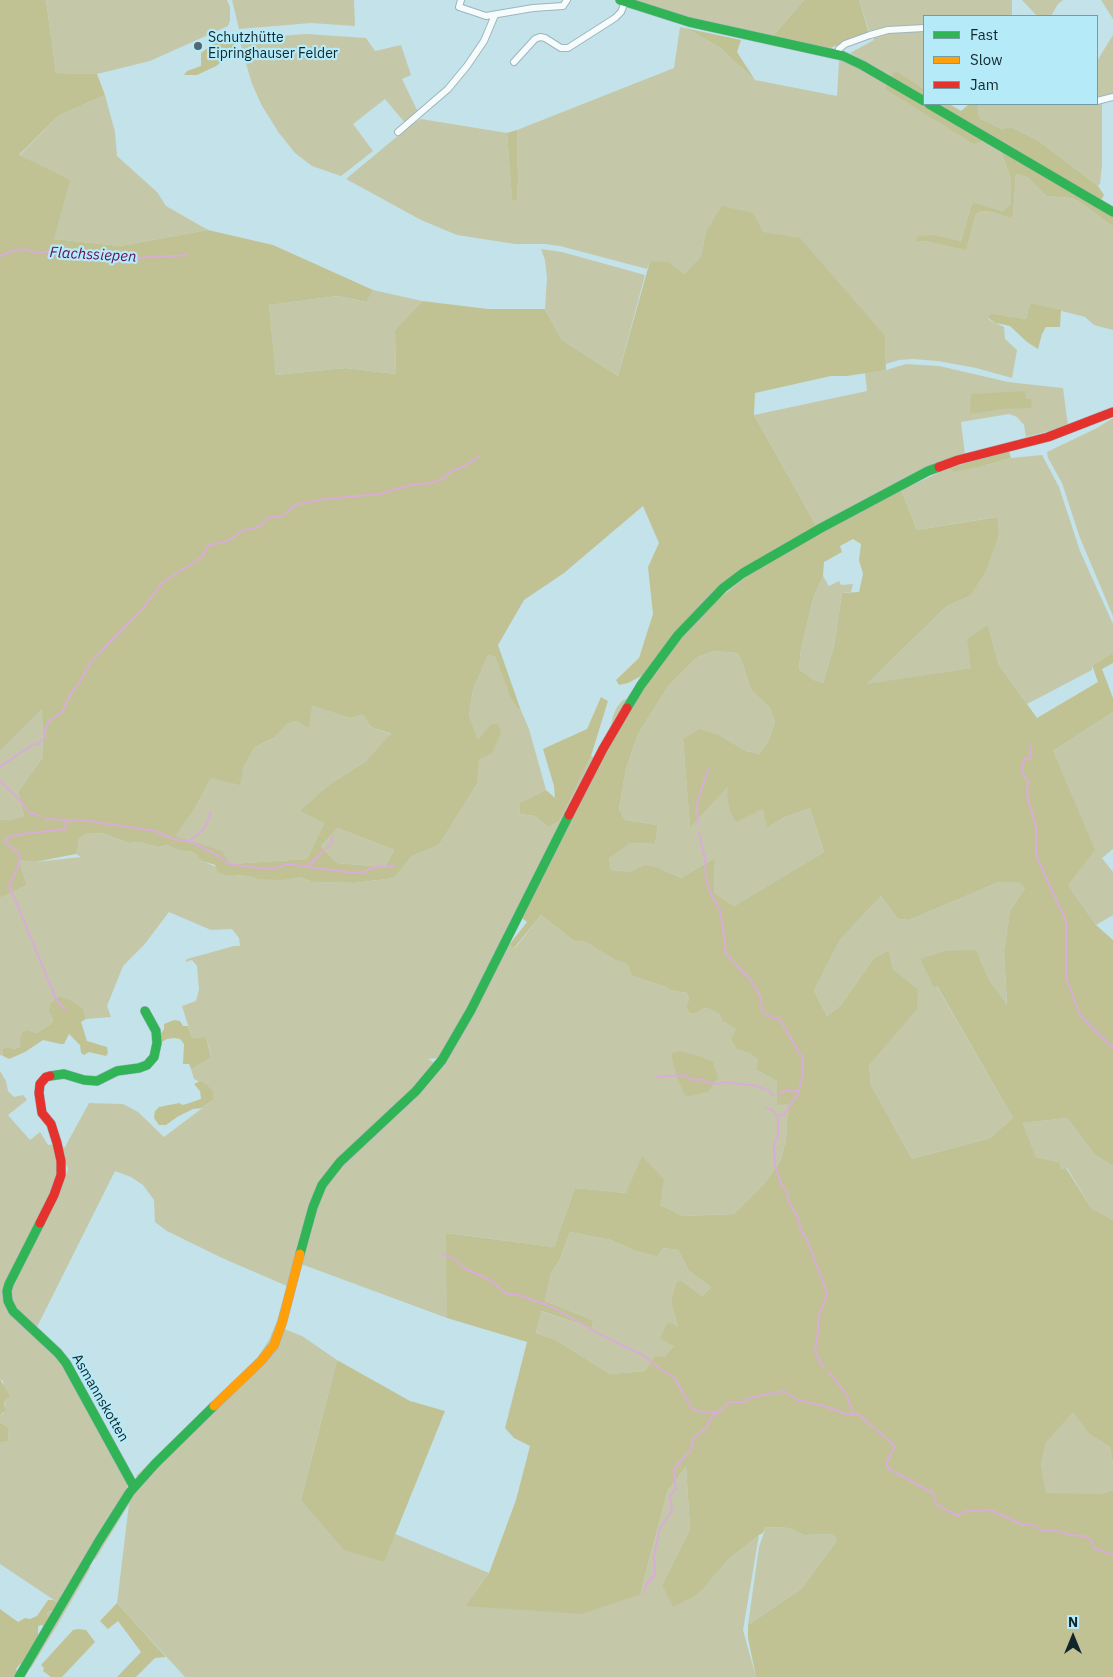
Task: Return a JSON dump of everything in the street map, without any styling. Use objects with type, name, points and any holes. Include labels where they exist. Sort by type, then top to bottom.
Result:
[{"type":"main road","points":[[622,1],[680,20],[837,54],[862,65],[923,100]]},
{"type":"main road","points":[[931,105],[1113,212]]},
{"type":"main road","points":[[19,1677],[99,1541],[134,1487],[261,1361],[274,1345],[282,1324],[313,1207],[322,1185],[340,1162],[416,1091],[442,1060],[471,1010],[603,749],[641,685],[678,635],[723,588],[743,573],[917,477],[958,460],[1048,437],[1113,412]]},
{"type":"main road","name":"Asmannskotten","points":[[134,1487],[66,1363],[11,1308],[7,1291],[8,1284],[54,1195],[61,1176],[59,1150],[50,1124],[42,1113],[38,1093],[42,1080],[51,1075],[64,1074],[84,1080],[97,1081],[117,1071],[147,1065],[154,1057],[157,1043],[156,1031],[145,1010]]},
{"type":"street","points":[[460,0],[459,7],[486,16],[532,8],[563,6],[567,0]]},
{"type":"street","points":[[514,62],[535,39],[540,37],[561,48],[568,48],[616,18],[621,12],[622,1]]},
{"type":"street","points":[[398,132],[448,90],[484,41],[495,15]]},
{"type":"street","points":[[837,54],[839,49],[845,44],[870,35],[888,30],[923,28]]},
{"type":"street","points":[[1098,101],[1113,96]]},
{"type":"green space","points":[[0,0],[46,0],[56,73],[97,74],[105,95],[58,116],[19,155],[70,180],[54,239],[120,246],[208,230],[273,245],[373,290],[366,302],[338,296],[269,305],[276,375],[345,368],[396,374],[395,330],[422,301],[488,309],[545,309],[562,340],[618,376],[650,261],[668,262],[684,274],[701,256],[706,232],[722,206],[753,213],[763,232],[800,238],[885,336],[886,370],[847,376],[831,376],[755,393],[754,415],[817,527],[760,558],[737,574],[645,674],[628,683],[619,685],[616,680],[639,658],[653,614],[648,567],[659,543],[643,506],[564,573],[524,600],[498,645],[520,708],[517,708],[510,697],[495,657],[488,655],[473,690],[469,715],[478,740],[491,724],[498,724],[501,733],[492,753],[479,759],[477,784],[439,845],[412,856],[394,878],[355,883],[312,882],[300,877],[282,880],[226,875],[218,872],[215,865],[202,861],[193,852],[178,850],[167,845],[158,847],[139,842],[128,843],[101,833],[87,833],[79,838],[76,854],[35,862],[19,860],[27,885],[0,898],[0,820],[10,820],[24,816],[18,792],[43,757],[42,709],[0,751]],"holes":[[[312,706],[350,718],[363,715],[371,727],[391,734],[365,762],[330,784],[299,811],[324,823],[307,859],[230,864],[222,851],[175,836],[195,808],[211,778],[240,785],[243,768],[255,747],[275,737],[287,724],[297,721],[309,728]],[[338,828],[394,850],[385,867],[337,863],[321,846]]]},
{"type":"green space","points":[[46,0],[227,0],[230,7],[230,20],[228,26],[150,61],[97,74],[56,73]]},
{"type":"green space","points":[[232,0],[354,0],[355,26],[311,23],[239,29]]},
{"type":"green space","points":[[634,0],[804,0],[773,36],[682,16]]},
{"type":"green space","points":[[804,0],[859,0],[869,33],[830,48],[773,36]]},
{"type":"green space","points":[[859,0],[1012,0],[1012,15],[923,15],[923,27],[870,34]]},
{"type":"green space","points":[[1022,0],[1063,0],[1058,4],[1052,15],[1036,15]]},
{"type":"green space","points":[[1101,0],[1113,0],[1113,19],[1103,3]]},
{"type":"green space","points":[[680,27],[719,47],[755,80],[837,96],[839,62],[840,60],[852,64],[982,141],[1000,149],[1011,179],[1011,204],[1004,211],[974,204],[971,206],[961,241],[936,235],[917,241],[966,249],[976,214],[981,211],[992,212],[1010,218],[1013,215],[1016,174],[1027,177],[1046,196],[1071,198],[1080,202],[1113,227],[1113,330],[1094,325],[1085,317],[1030,303],[1026,319],[990,313],[988,319],[1004,327],[1005,339],[1017,350],[1012,378],[976,368],[938,361],[913,359],[899,360],[886,364],[885,336],[706,232],[701,256],[684,274],[650,261],[647,269],[560,246],[515,244],[457,235],[421,220],[346,179],[412,124],[421,119],[507,133],[512,199],[517,201],[517,130],[674,68]]},
{"type":"green space","points":[[680,27],[741,40],[737,52],[755,80],[719,47]]},
{"type":"green space","points":[[923,30],[923,88],[896,72],[891,76],[850,53],[874,40],[871,35],[888,31]]},
{"type":"green space","points":[[306,34],[366,38],[375,51],[401,45],[411,75],[402,79],[418,112],[405,123],[385,99],[353,124],[373,151],[341,176],[312,166],[295,153],[279,133],[262,106],[252,84],[241,46],[241,39]]},
{"type":"green space","points":[[1113,35],[1113,94],[1098,98],[1098,59]]},
{"type":"green space","points":[[229,39],[234,42],[235,52],[216,66],[197,75],[184,75],[187,71],[201,66],[201,53],[213,44]]},
{"type":"green space","points":[[896,71],[923,88],[923,105],[951,105],[961,111],[968,105],[978,105],[979,118],[1002,129],[1011,127],[1039,141],[1098,186],[1104,195],[1097,207],[1113,217],[1113,227],[1080,202],[1071,198],[1046,196],[1027,177],[1016,174],[1013,215],[1010,218],[992,212],[981,211],[976,214],[966,250],[917,241],[916,238],[919,236],[936,235],[961,241],[971,206],[974,203],[1003,211],[1011,204],[1011,179],[1000,149],[982,141],[974,144],[885,89],[891,76]]},
{"type":"green space","points":[[105,95],[115,132],[117,156],[157,192],[166,206],[208,230],[120,246],[54,239],[19,156],[58,116]]},
{"type":"green space","points":[[1098,103],[1102,103],[1102,165],[1100,184],[1098,186],[1039,141],[1011,127],[1002,129],[979,118],[978,105],[1098,105]]},
{"type":"green space","points":[[517,130],[517,201],[512,200],[507,133]]},
{"type":"green space","points":[[541,249],[562,252],[645,275],[618,376],[562,340],[545,309],[547,278],[545,260]]},
{"type":"green space","points":[[373,290],[422,301],[395,330],[396,374],[345,368],[276,375],[269,305],[338,296],[365,302]]},
{"type":"green space","points":[[1030,303],[1061,310],[1060,327],[1046,327],[1038,349],[1027,342],[1010,326],[996,323],[988,318],[990,313],[1026,319]]},
{"type":"green space","points":[[906,364],[939,366],[1008,382],[1063,388],[1068,426],[1026,437],[1024,425],[1017,417],[1009,414],[961,422],[965,455],[817,527],[754,415],[867,391],[865,373],[886,370]]},
{"type":"green space","points":[[1025,391],[1026,399],[1031,399],[1032,408],[1002,409],[970,414],[971,394]]},
{"type":"green space","points":[[1113,418],[1113,616],[1080,538],[1062,483],[1048,458],[1047,452],[1097,428]]},
{"type":"green space","points":[[1009,451],[1011,458],[954,472],[949,468]]},
{"type":"green space","points":[[1042,455],[1059,487],[1080,551],[1113,624],[1113,653],[1092,665],[1092,670],[1027,704],[999,665],[988,625],[971,668],[866,685],[947,606],[970,596],[999,534],[996,517],[917,530],[901,490],[949,468],[986,465],[1011,458]]},
{"type":"green space","points":[[901,490],[917,530],[997,517],[999,534],[986,571],[970,596],[947,606],[867,684],[971,668],[967,639],[988,625],[999,665],[1037,718],[1098,682],[1092,665],[1113,653],[1113,663],[1102,669],[1113,698],[1113,712],[1053,751],[1095,850],[1068,885],[1096,925],[1113,940],[1113,1166],[1095,1155],[1067,1118],[1022,1123],[1036,1157],[1059,1162],[1062,1169],[1066,1168],[1091,1208],[1113,1220],[1113,1464],[1110,1447],[1089,1434],[1073,1412],[1046,1443],[1041,1464],[1046,1493],[1102,1494],[1113,1490],[1113,1677],[756,1677],[748,1638],[748,1625],[801,1589],[836,1542],[835,1537],[831,1534],[804,1535],[789,1528],[766,1527],[763,1533],[729,1559],[704,1588],[693,1597],[673,1607],[662,1585],[690,1529],[686,1467],[668,1490],[641,1594],[582,1614],[465,1606],[489,1573],[516,1500],[530,1446],[514,1438],[505,1428],[527,1342],[447,1318],[446,1233],[554,1247],[575,1188],[626,1193],[642,1156],[664,1179],[660,1205],[683,1216],[734,1214],[763,1185],[780,1162],[786,1139],[788,1104],[777,1105],[777,1081],[756,1070],[758,1059],[749,1053],[737,1049],[731,1039],[736,1029],[722,1021],[720,1014],[705,1008],[696,1013],[690,1013],[686,1007],[689,999],[687,993],[670,990],[664,986],[632,976],[627,964],[615,960],[586,942],[574,941],[541,915],[514,948],[509,945],[527,922],[522,918],[602,759],[645,685],[670,651],[716,601],[757,568]],"holes":[[[853,539],[861,544],[859,560],[863,574],[859,592],[842,593],[834,646],[823,683],[814,680],[799,669],[801,649],[813,599],[823,576],[824,562],[842,552],[840,546]],[[713,651],[737,653],[741,659],[751,690],[770,708],[775,722],[768,742],[759,754],[746,751],[721,736],[700,729],[683,739],[690,827],[728,787],[727,795],[730,812],[736,822],[763,809],[767,828],[783,818],[810,808],[824,852],[734,906],[714,893],[715,858],[681,878],[659,868],[645,865],[631,872],[611,870],[609,858],[630,843],[655,844],[658,825],[625,820],[619,809],[626,769],[638,734],[669,685],[696,658]],[[999,882],[1018,882],[1025,888],[1010,911],[1004,951],[1007,1005],[990,981],[976,950],[945,951],[920,959],[934,988],[937,986],[1013,1118],[990,1138],[912,1159],[871,1085],[869,1065],[917,1009],[918,989],[893,969],[889,950],[874,958],[841,1005],[827,1016],[814,991],[840,940],[881,896],[898,919],[909,920]],[[570,1232],[611,1240],[633,1250],[657,1256],[663,1248],[678,1250],[689,1271],[711,1287],[702,1296],[682,1281],[677,1282],[671,1302],[678,1327],[668,1322],[660,1338],[674,1346],[664,1357],[655,1356],[645,1371],[610,1374],[556,1340],[536,1333],[541,1311],[592,1328],[593,1320],[545,1301],[551,1273],[559,1261]]]},
{"type":"green space","points":[[823,576],[829,586],[839,581],[841,585],[853,584],[851,592],[842,593],[834,646],[823,683],[814,680],[799,669],[801,649],[813,599]]},
{"type":"green space","points":[[713,651],[737,653],[741,659],[751,690],[770,708],[775,722],[768,742],[759,754],[746,751],[721,736],[683,739],[690,826],[729,786],[764,808],[767,828],[783,818],[810,808],[824,852],[734,906],[714,893],[715,858],[681,878],[659,868],[631,872],[611,870],[609,857],[630,843],[655,844],[658,825],[625,820],[619,809],[626,769],[638,734],[669,685],[696,658]]},
{"type":"green space","points":[[488,655],[495,657],[510,697],[517,708],[520,708],[529,729],[546,790],[519,803],[520,814],[535,816],[548,827],[558,821],[591,756],[594,760],[476,994],[438,1058],[428,1059],[435,1063],[408,1094],[330,1169],[274,1336],[269,1345],[265,1351],[140,1476],[136,1476],[257,1358],[269,1340],[277,1321],[287,1286],[222,1258],[167,1231],[155,1222],[154,1200],[143,1185],[131,1177],[115,1171],[36,1329],[13,1307],[9,1291],[67,1172],[68,1169],[65,1165],[62,1147],[65,1147],[89,1103],[123,1104],[138,1112],[164,1137],[213,1100],[206,1085],[194,1079],[191,1069],[211,1055],[206,1037],[192,1038],[182,1006],[196,1001],[199,989],[197,966],[192,960],[185,962],[187,959],[240,946],[239,938],[232,929],[211,930],[169,912],[144,945],[123,966],[107,1006],[111,1017],[86,1019],[83,1009],[49,1012],[53,1019],[51,1024],[36,1033],[28,1030],[21,1046],[15,1049],[5,1047],[2,1050],[3,1056],[0,1055],[0,898],[27,885],[19,860],[35,862],[81,857],[76,854],[79,837],[87,833],[100,833],[128,843],[139,842],[158,847],[167,845],[178,850],[193,852],[202,861],[238,876],[249,876],[257,879],[300,877],[312,882],[355,883],[394,878],[412,856],[439,845],[477,784],[478,741],[469,715],[473,690]]},
{"type":"green space","points":[[601,697],[608,701],[591,756],[559,821],[548,827],[535,816],[520,814],[519,803],[546,790],[555,798],[554,786],[543,749],[587,729]]},
{"type":"green space","points":[[630,697],[610,730],[617,707],[622,701]]},
{"type":"green space","points":[[312,706],[350,718],[363,715],[371,727],[392,735],[365,762],[330,784],[299,811],[324,823],[307,859],[230,864],[174,836],[195,808],[211,778],[243,768],[255,747],[275,737],[287,724],[297,721]]},
{"type":"green space","points":[[42,709],[43,757],[18,792],[24,816],[10,820],[0,820],[0,751]]},
{"type":"green space","points":[[1113,712],[1113,849],[1102,858],[1113,872],[1113,915],[1096,925],[1068,885],[1053,751]]},
{"type":"green space","points":[[338,828],[394,850],[385,867],[337,863],[321,846]]},
{"type":"green space","points":[[999,882],[1018,882],[1025,888],[1010,911],[1004,951],[1007,1006],[990,981],[976,950],[920,959],[934,987],[936,985],[1013,1118],[990,1138],[912,1159],[871,1085],[869,1064],[916,1009],[918,989],[893,969],[889,950],[874,958],[841,1005],[827,1016],[814,991],[840,940],[881,896],[898,919],[909,920]]},
{"type":"green space","points":[[541,915],[574,941],[586,942],[615,960],[627,964],[632,976],[664,986],[670,990],[687,993],[689,999],[686,1007],[696,1013],[705,1008],[720,1013],[722,1021],[736,1029],[737,1048],[759,1059],[756,1070],[777,1081],[788,1104],[786,1139],[780,1162],[763,1185],[734,1214],[683,1216],[660,1205],[626,1193],[575,1188],[554,1247],[447,1233],[447,1318],[301,1264],[321,1193],[343,1164],[424,1088],[434,1076],[452,1050],[506,948],[509,945],[515,948]]},
{"type":"green space","points":[[59,997],[70,1000],[83,1009],[86,1019],[81,1022],[87,1041],[107,1047],[108,1053],[106,1056],[89,1052],[84,1055],[81,1053],[80,1045],[69,1034],[64,1044],[43,1040],[25,1052],[9,1059],[3,1056],[2,1050],[5,1047],[15,1049],[21,1046],[22,1032],[28,1030],[36,1033],[51,1024],[53,1019],[49,1012],[50,1004]]},
{"type":"green space","points":[[174,1020],[180,1021],[183,1026],[188,1026],[192,1038],[206,1037],[211,1057],[191,1069],[189,1064],[183,1064],[184,1044],[180,1039],[167,1039],[160,1043],[159,1037],[164,1029],[164,1024]]},
{"type":"green space","points":[[679,1051],[713,1062],[718,1078],[708,1092],[686,1097],[678,1081],[671,1054]]},
{"type":"green space","points":[[0,1071],[6,1081],[8,1091],[14,1097],[23,1095],[27,1100],[8,1115],[30,1140],[40,1132],[48,1145],[55,1144],[59,1175],[5,1297],[57,1354],[128,1481],[126,1492],[51,1619],[47,1615],[48,1612],[53,1611],[57,1602],[0,1564],[0,1443],[8,1441],[9,1428],[0,1422],[0,1416],[3,1414],[6,1399],[3,1381],[0,1379]]},
{"type":"green space","points":[[200,1081],[213,1092],[213,1100],[202,1108],[193,1109],[177,1117],[166,1125],[159,1125],[154,1118],[155,1111],[159,1107],[179,1103],[183,1105],[201,1099],[200,1091],[194,1084]]},
{"type":"green space","points":[[1067,1118],[1095,1155],[1113,1166],[1113,1220],[1091,1208],[1067,1168],[1062,1169],[1059,1162],[1036,1157],[1021,1123]]},
{"type":"green space","points":[[570,1232],[611,1240],[633,1250],[663,1248],[678,1250],[689,1271],[711,1287],[702,1296],[682,1281],[671,1302],[678,1327],[674,1346],[664,1357],[655,1357],[645,1371],[610,1374],[556,1340],[536,1333],[540,1311],[592,1328],[593,1320],[545,1301],[551,1273],[559,1261]]},
{"type":"green space","points":[[284,1329],[302,1336],[337,1360],[301,1500],[383,1562],[395,1534],[489,1573],[465,1606],[641,1594],[668,1490],[686,1467],[690,1529],[662,1585],[704,1588],[729,1559],[759,1535],[743,1630],[756,1677],[185,1677],[117,1603],[129,1504],[95,1560],[94,1557],[129,1499],[154,1470],[208,1417]]},
{"type":"green space","points":[[337,1360],[410,1401],[445,1411],[384,1562],[344,1550],[301,1500]]},
{"type":"green space","points":[[0,1379],[10,1396],[6,1399],[4,1405],[6,1409],[0,1416]]},
{"type":"green space","points":[[1073,1411],[1089,1434],[1110,1447],[1113,1464],[1113,1490],[1102,1494],[1046,1494],[1041,1464],[1046,1443]]},
{"type":"green space","points":[[0,1422],[9,1428],[8,1441],[0,1443]]},
{"type":"green space","points":[[766,1527],[789,1528],[804,1535],[831,1534],[835,1537],[836,1542],[801,1589],[748,1625],[759,1547]]},
{"type":"green space","points":[[89,1567],[91,1567],[31,1668],[30,1666]]},
{"type":"green space","points":[[48,1600],[57,1602],[57,1607],[55,1610],[48,1612],[47,1614],[51,1619],[47,1626],[40,1625],[38,1627],[38,1635],[41,1637],[26,1662],[20,1664],[16,1669],[18,1673],[15,1677],[0,1677],[0,1609],[18,1622],[25,1618],[30,1619],[37,1616]]},
{"type":"green space","points":[[117,1603],[166,1657],[155,1658],[136,1677],[117,1677],[141,1652],[118,1621],[108,1629],[100,1621]]},
{"type":"green space","points":[[73,1630],[86,1630],[95,1642],[62,1677],[51,1677],[43,1671],[44,1668],[41,1665]]},
{"type":"waterway","name":"Flachssiepen","points":[[0,256],[22,249],[38,253],[50,251],[113,253],[137,258],[187,255]]},
{"type":"waterway","points":[[0,767],[32,745],[39,744],[45,737],[45,729],[49,721],[63,711],[70,695],[80,682],[90,663],[143,608],[163,582],[202,557],[209,545],[228,541],[243,530],[262,525],[267,518],[283,516],[295,505],[325,499],[379,494],[411,485],[431,483],[442,479],[452,471],[479,457]]},
{"type":"waterway","points":[[1031,745],[1030,759],[1024,759],[1022,773],[1028,780],[1027,795],[1036,827],[1036,856],[1066,921],[1066,978],[1080,1015],[1113,1048]]},
{"type":"waterway","points":[[698,825],[697,804],[709,769]]},
{"type":"waterway","points":[[0,781],[29,812],[39,816]]},
{"type":"waterway","points":[[190,840],[201,832],[207,823],[211,811]]},
{"type":"waterway","points":[[45,819],[89,821],[155,831],[174,839],[189,841],[217,855],[229,864],[267,869],[288,864],[352,873],[364,872],[377,866],[389,867],[395,865]]},
{"type":"waterway","points":[[65,820],[66,829],[8,837],[5,842],[18,852],[20,858],[18,867],[9,885],[56,999],[65,1010]]},
{"type":"waterway","points":[[699,833],[705,859],[706,879],[711,894],[720,910],[725,952],[752,982],[761,998],[762,1011],[772,1018],[779,1018],[803,1059],[803,1072],[798,1095],[784,1115],[778,1116],[778,1137],[774,1143],[774,1151],[775,1164],[781,1183],[799,1219],[800,1230],[806,1237],[827,1293],[818,1319],[815,1351],[824,1367]]},
{"type":"waterway","points":[[308,866],[331,844],[333,836]]},
{"type":"waterway","points":[[657,1077],[685,1075],[690,1079],[702,1079],[708,1083],[717,1084],[724,1082],[753,1085],[768,1090],[774,1096]]},
{"type":"waterway","points":[[779,1094],[785,1091],[798,1091]]},
{"type":"waterway","points":[[766,1108],[771,1109],[778,1116]]},
{"type":"waterway","points":[[442,1254],[454,1258],[464,1268],[490,1280],[507,1294],[519,1295],[552,1307],[605,1337],[643,1355],[660,1369],[674,1377],[692,1409],[717,1413],[730,1402],[744,1402],[749,1398],[784,1391],[798,1400],[853,1415]]},
{"type":"waterway","points":[[829,1372],[847,1395],[853,1415],[858,1414],[895,1446],[886,1463],[889,1469],[933,1493],[936,1504],[939,1506],[958,1516],[967,1510],[990,1510],[1023,1525],[1031,1524],[1043,1531],[1048,1530],[1085,1536],[1091,1540],[1094,1548],[1113,1555]]},
{"type":"waterway","points":[[644,1592],[647,1583],[655,1575],[654,1556],[660,1528],[672,1511],[670,1496],[676,1489],[675,1467],[691,1450],[693,1438],[707,1427],[711,1418],[716,1414]]},
{"type":"traffic: fast","points":[[620,0],[689,22],[843,56],[923,100]]},
{"type":"traffic: fast","points":[[931,105],[1113,212]]},
{"type":"traffic: fast","points":[[627,708],[641,685],[678,635],[723,588],[743,573],[821,528],[939,467]]},
{"type":"traffic: fast","points":[[300,1254],[313,1207],[322,1185],[340,1162],[416,1091],[442,1060],[471,1010],[569,815]]},
{"type":"traffic: fast","points":[[50,1076],[64,1074],[84,1080],[97,1081],[117,1071],[147,1065],[154,1057],[157,1043],[156,1031],[145,1011]]},
{"type":"traffic: fast","points":[[40,1223],[9,1284],[7,1291],[8,1301],[13,1311],[58,1353],[66,1363],[134,1487]]},
{"type":"traffic: fast","points":[[19,1677],[130,1492],[155,1464],[214,1406]]},
{"type":"traffic: slow","points":[[214,1406],[261,1361],[274,1345],[282,1323],[300,1254]]},
{"type":"traffic: jam","points":[[939,467],[958,460],[1048,437],[1113,412]]},
{"type":"traffic: jam","points":[[569,815],[603,749],[627,708]]},
{"type":"traffic: jam","points":[[40,1223],[54,1195],[61,1175],[61,1161],[57,1143],[51,1124],[42,1113],[39,1093],[40,1084],[46,1077],[50,1076]]},
{"type":"place","name":"Schutzhütte Eipringhauser Felder","points":[[198,46]]}]
